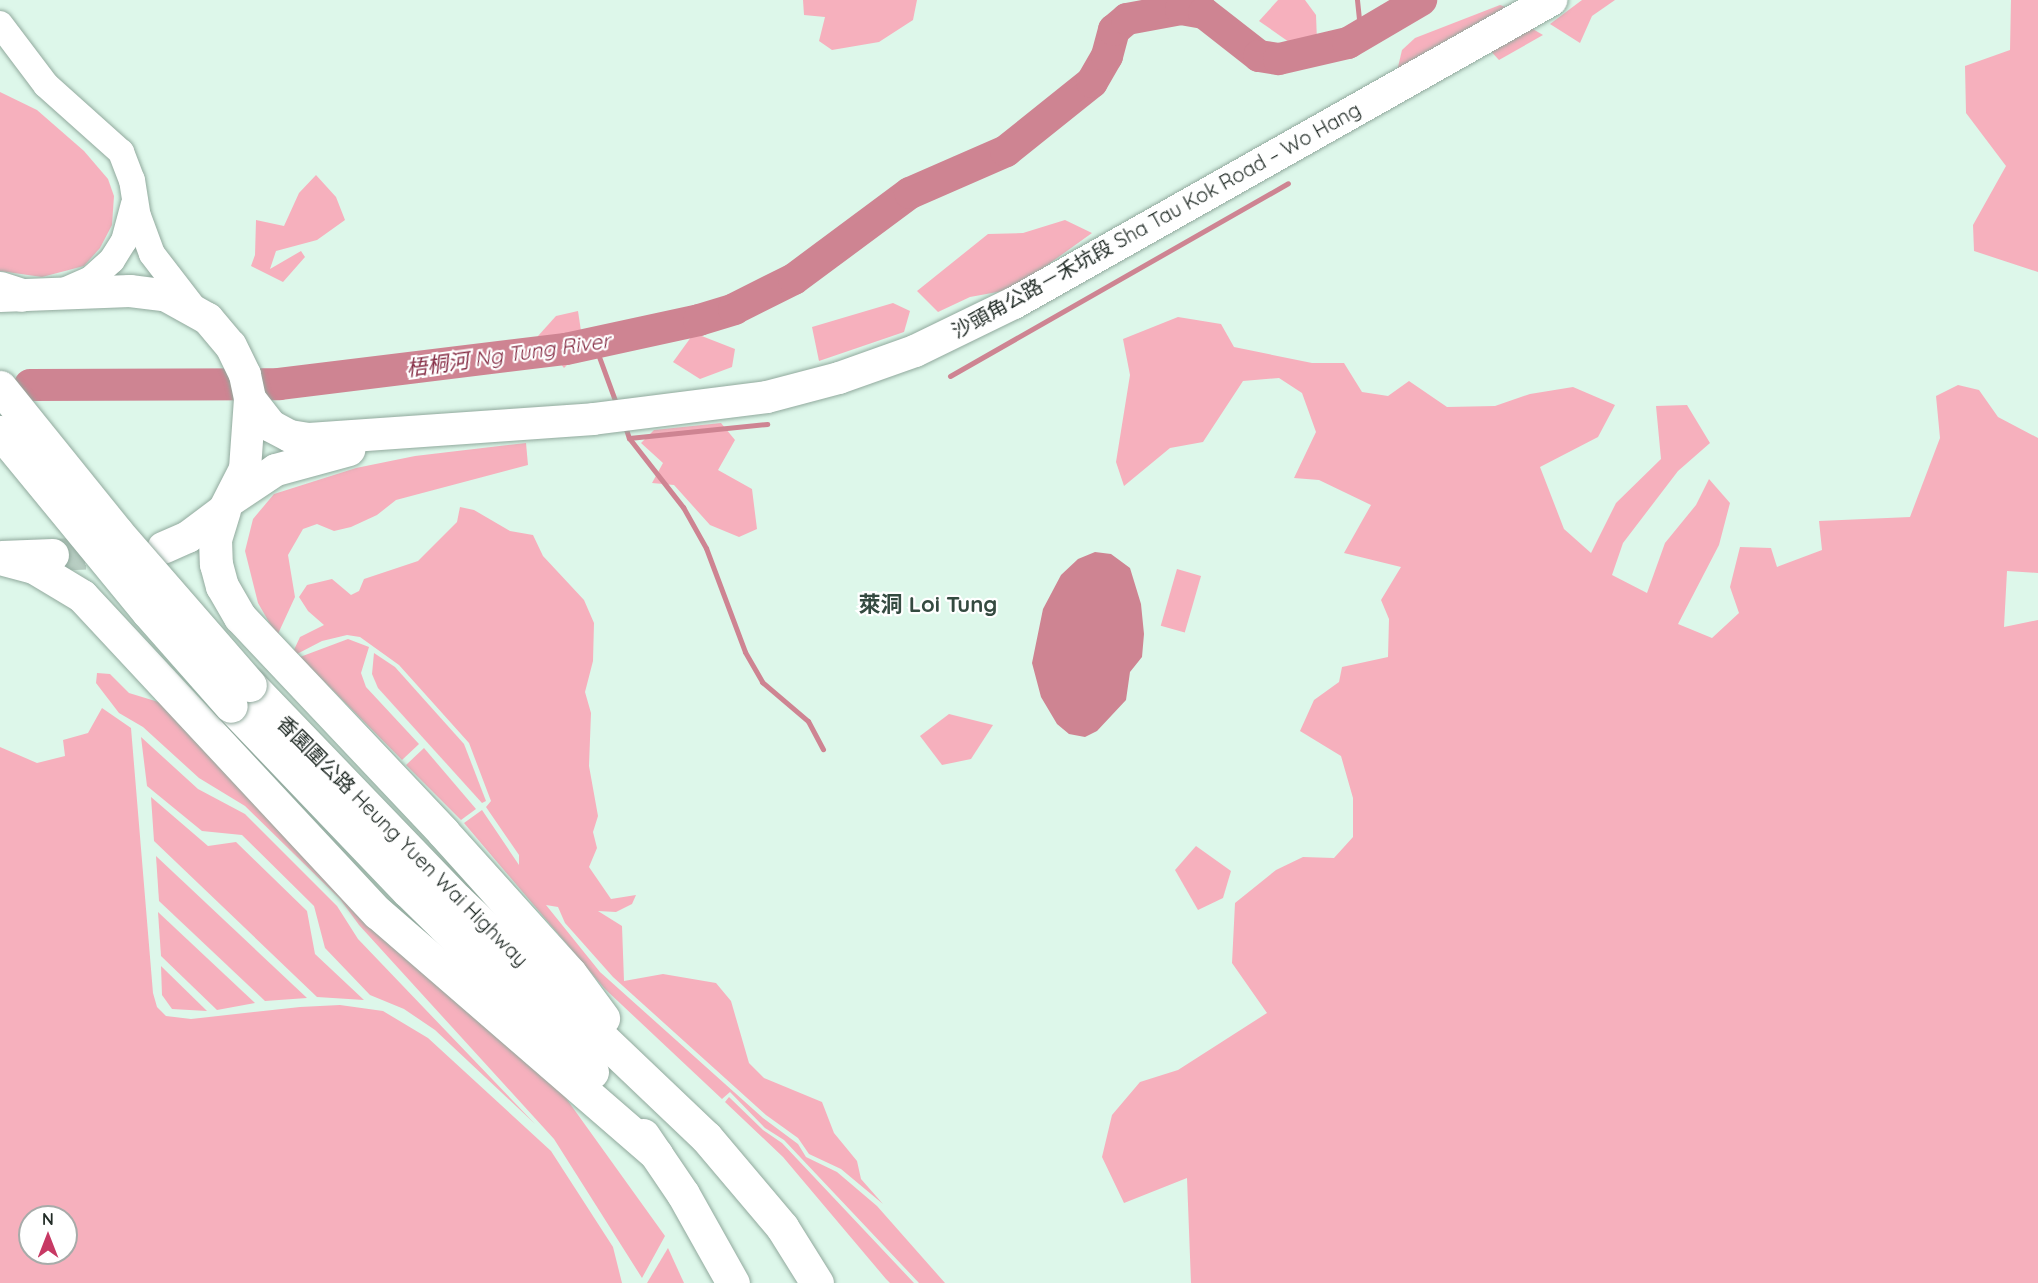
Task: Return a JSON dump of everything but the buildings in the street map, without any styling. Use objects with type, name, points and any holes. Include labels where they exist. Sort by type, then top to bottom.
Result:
[{"type":"highway","name":"香園圍公路 Heung Yuen Wai Highway","points":[[0,387],[108,522],[241,696],[408,891],[569,1047],[656,1154],[733,1283]]},
{"type":"highway","name":"香園圍公路 Heung Yuen Wai Highway","points":[[0,432],[147,612],[241,696],[646,1077],[751,1187],[817,1283]]},
{"type":"highway","points":[[227,505],[215,539],[216,564],[222,586],[240,616],[570,973],[646,1077]]},
{"type":"highway","points":[[0,557],[34,567],[82,596],[378,913],[656,1154]]},
{"type":"main road","name":"沙頭角公路－禾坑段 Sha Tau Kok Road – Wo Hang","points":[[257,418],[290,436],[309,439],[621,415],[789,393],[904,356],[949,337],[1551,0]]},
{"type":"main road","points":[[7,293],[151,292],[176,299],[202,315],[240,361],[257,418],[245,469],[227,505]]},
{"type":"main road","name":"沙頭角公路－禾坑段 Sha Tau Kok Road – Wo Hang","points":[[163,548],[188,537],[259,479],[291,465],[423,431]]},
{"type":"main road","points":[[0,557],[52,555]]},
{"type":"street","points":[[0,24],[46,85],[121,152],[152,254],[202,315]]},
{"type":"street","points":[[59,293],[91,279],[112,260],[124,241],[135,195]]},
{"type":"shaded area","points":[[803,0],[917,0],[913,20],[879,42],[832,50],[819,41],[825,17],[804,15]]},
{"type":"shaded area","points":[[1278,0],[1305,0],[1316,15],[1317,41],[1289,42],[1259,21]]},
{"type":"shaded area","points":[[1582,0],[1615,0],[1592,16],[1580,43],[1550,24]]},
{"type":"shaded area","points":[[2011,0],[2038,0],[2038,272],[1974,251],[1973,225],[2006,166],[1966,113],[1965,66],[2010,50]]},
{"type":"shaded area","points":[[1500,5],[1520,12],[1394,84],[1402,50],[1415,38]]},
{"type":"shaded area","points":[[1526,25],[1543,35],[1499,60],[1487,47]]},
{"type":"shaded area","points":[[0,92],[37,110],[84,151],[108,179],[114,196],[112,225],[100,248],[84,266],[42,277],[0,271]]},
{"type":"shaded area","points":[[316,175],[336,197],[345,220],[317,240],[276,251],[270,269],[301,251],[305,257],[283,282],[251,266],[255,255],[256,220],[284,226],[299,193]]},
{"type":"shaded area","points":[[1065,220],[1092,233],[1014,289],[970,297],[938,312],[917,291],[988,234],[1023,233]]},
{"type":"shaded area","points":[[893,303],[910,311],[904,332],[819,361],[812,327]]},
{"type":"shaded area","points":[[578,311],[581,331],[576,356],[564,368],[538,336],[556,316]]},
{"type":"shaded area","points":[[1178,317],[1221,324],[1234,347],[1312,363],[1344,363],[1362,392],[1388,396],[1409,381],[1447,407],[1495,406],[1530,394],[1573,387],[1615,405],[1598,437],[1540,467],[1564,529],[1591,553],[1616,503],[1661,459],[1656,406],[1687,405],[1710,443],[1678,471],[1623,543],[1612,575],[1647,593],[1665,543],[1696,505],[1709,479],[1730,503],[1719,545],[1678,624],[1712,638],[1739,613],[1730,587],[1740,547],[1771,548],[1777,567],[1822,550],[1819,521],[1910,517],[1940,438],[1936,396],[1958,385],[1979,390],[1998,417],[2038,438],[2038,573],[2007,571],[2004,627],[2038,620],[2038,1283],[1191,1283],[1187,1178],[1124,1203],[1102,1157],[1112,1115],[1140,1082],[1178,1070],[1267,1013],[1232,963],[1235,903],[1276,870],[1303,857],[1334,858],[1353,837],[1353,798],[1341,756],[1300,731],[1314,700],[1339,682],[1342,667],[1388,657],[1389,619],[1381,600],[1401,567],[1344,553],[1371,505],[1319,480],[1294,478],[1316,432],[1302,393],[1279,378],[1243,381],[1203,442],[1170,448],[1124,486],[1116,462],[1130,375],[1123,339]]},
{"type":"shaded area","points":[[694,333],[735,349],[732,367],[700,379],[673,362]]},
{"type":"shaded area","points":[[721,423],[735,440],[718,470],[752,489],[757,529],[739,537],[710,525],[674,485],[652,483],[663,463],[641,443],[654,430]]},
{"type":"shaded area","points":[[526,443],[528,465],[396,500],[377,515],[351,527],[334,531],[317,524],[303,529],[288,555],[295,597],[277,636],[258,603],[245,551],[253,519],[274,494],[356,468],[415,456]]},
{"type":"shaded area","points":[[460,507],[474,510],[510,531],[533,535],[543,556],[584,600],[594,623],[593,661],[585,692],[591,713],[589,766],[598,816],[593,832],[597,848],[589,867],[611,899],[636,895],[632,904],[616,912],[598,911],[622,926],[624,981],[663,974],[716,983],[731,1001],[749,1063],[764,1078],[822,1102],[834,1133],[857,1161],[861,1179],[883,1204],[841,1169],[809,1154],[798,1138],[766,1115],[613,977],[565,923],[558,907],[546,905],[600,972],[763,1118],[798,1144],[806,1157],[837,1172],[877,1206],[945,1283],[919,1283],[784,1140],[765,1128],[730,1092],[722,1099],[605,989],[464,823],[482,810],[519,865],[519,855],[486,807],[491,801],[469,743],[399,665],[360,637],[347,635],[322,641],[295,655],[293,652],[300,637],[324,625],[308,611],[299,597],[307,585],[332,579],[351,595],[359,591],[364,579],[418,561],[457,522]]},
{"type":"shaded area","points":[[1095,552],[1111,554],[1130,568],[1141,604],[1144,634],[1142,657],[1130,672],[1126,700],[1097,731],[1085,737],[1069,734],[1057,724],[1041,697],[1032,663],[1043,609],[1061,575],[1078,559]]},
{"type":"shaded area","points":[[1177,569],[1201,576],[1185,633],[1161,626]]},
{"type":"shaded area","points":[[348,639],[369,647],[361,673],[366,687],[419,744],[402,760],[300,657]]},
{"type":"shaded area","points":[[374,653],[395,667],[464,744],[486,801],[482,803],[378,688],[372,674]]},
{"type":"shaded area","points":[[97,673],[110,674],[129,693],[165,704],[563,1094],[665,1236],[642,1278],[554,1139],[359,925],[340,899],[245,806],[199,778],[143,727],[119,713],[96,683]]},
{"type":"shaded area","points":[[102,708],[131,728],[153,993],[157,1007],[166,1016],[191,1019],[340,1005],[383,1011],[428,1038],[551,1151],[613,1247],[622,1283],[0,1283],[0,747],[37,763],[65,756],[63,740],[88,733]]},
{"type":"shaded area","points":[[949,714],[993,725],[971,759],[942,765],[920,736]]},
{"type":"shaded area","points":[[141,737],[198,789],[245,814],[337,906],[358,939],[535,1124],[435,1030],[404,1009],[370,995],[325,948],[314,906],[242,835],[202,831],[147,786]]},
{"type":"shaded area","points":[[424,748],[476,809],[461,820],[406,765]]},
{"type":"shaded area","points":[[151,797],[208,846],[236,842],[307,911],[315,954],[364,1000],[317,997],[154,841]]},
{"type":"shaded area","points":[[1196,846],[1231,871],[1223,898],[1198,910],[1175,870]]},
{"type":"shaded area","points":[[156,856],[307,998],[265,1001],[159,901]]},
{"type":"shaded area","points":[[158,912],[255,1003],[217,1010],[161,956]]},
{"type":"shaded area","points":[[161,966],[207,1011],[172,1009],[162,995]]},
{"type":"shaded area","points":[[729,1097],[763,1130],[782,1143],[914,1283],[890,1283],[886,1279],[783,1157],[725,1102]]},
{"type":"shaded area","points":[[668,1248],[684,1283],[647,1283]]},
{"type":"waterway","points":[[1348,43],[1359,19],[1357,0]]},
{"type":"waterway","name":"梧桐河 Ng Tung River","points":[[30,385],[279,384],[566,349],[699,320],[734,309],[794,279],[910,193],[1006,151],[1092,82],[1107,56],[1114,30],[1127,19],[1181,9],[1204,13],[1259,56],[1279,59],[1348,43],[1421,0]]},
{"type":"waterway","points":[[950,376],[1288,183]]},
{"type":"waterway","points":[[594,343],[617,406]]},
{"type":"waterway","points":[[629,438],[767,424]]},
{"type":"waterway","points":[[625,426],[629,438],[683,507],[706,548],[745,652],[762,682],[808,721],[823,749]]},
{"type":"tunnel","points":[[53,555],[120,552]]},
{"type":"district","name":"萊洞 Loi Tung","points":[[928,605]]}]
